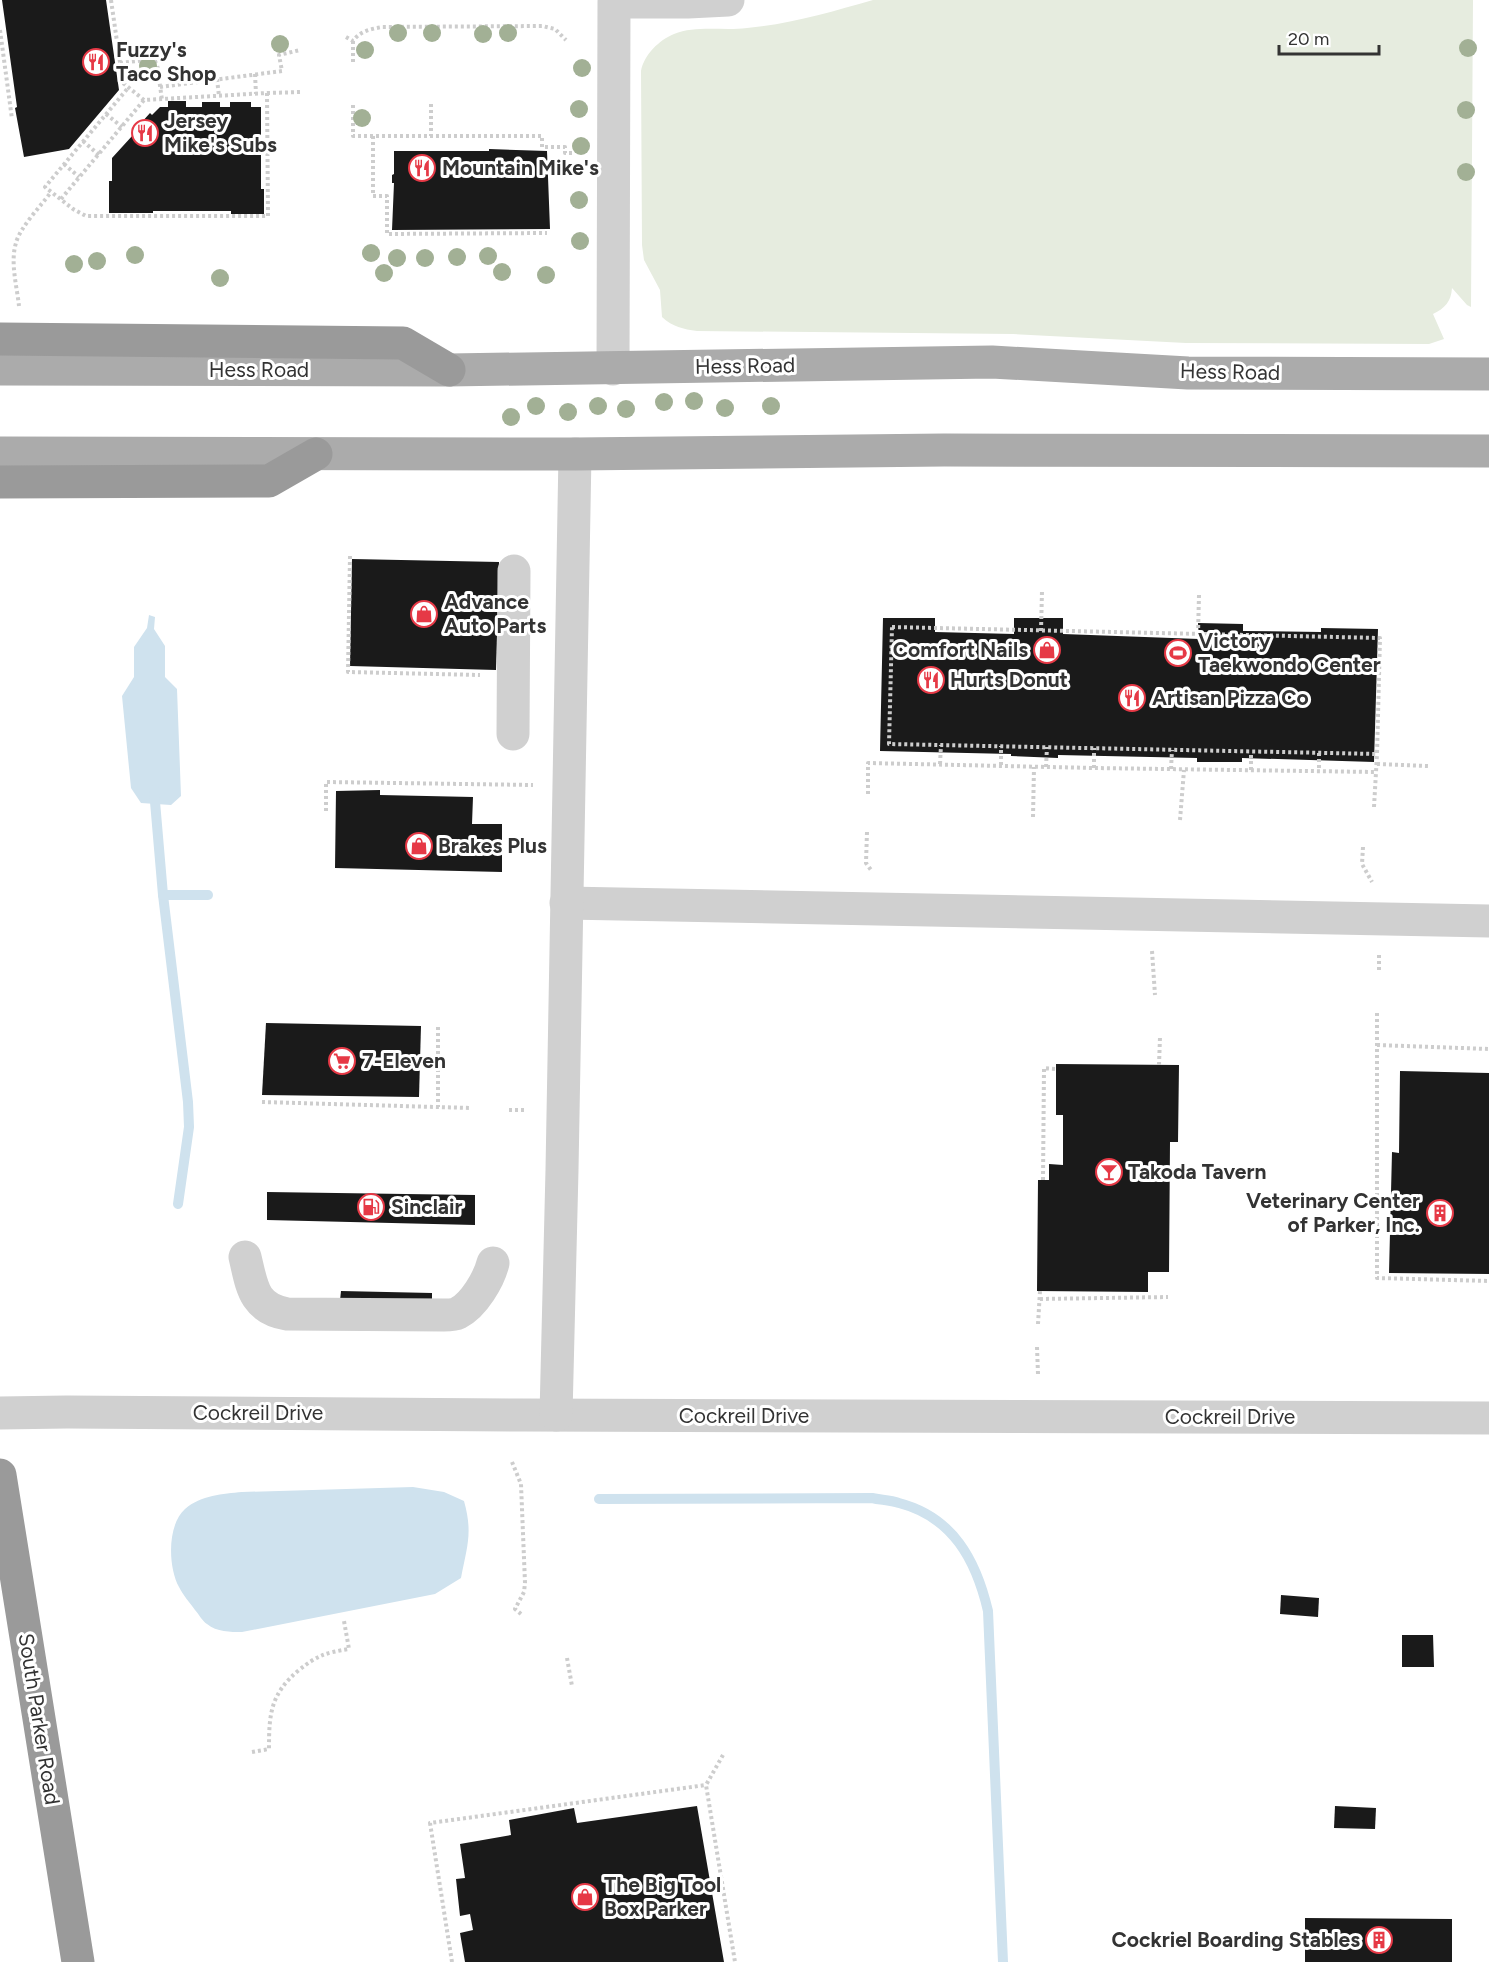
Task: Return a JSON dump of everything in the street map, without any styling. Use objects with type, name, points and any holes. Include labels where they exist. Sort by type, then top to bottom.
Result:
[{"type":"highway","points":[[0,339],[403,343],[449,370]]},
{"type":"highway","points":[[0,482],[269,481],[316,454]]},
{"type":"highway","name":"South Parker Road","points":[[0,1475],[78,1962]]},
{"type":"main road","name":"Hess Road","points":[[0,369],[613,369],[992,362],[1188,373],[1489,374]]},
{"type":"main road","points":[[0,453],[1489,451]]},
{"type":"street","points":[[613,369],[614,2],[728,0]]},
{"type":"street","points":[[556,1415],[575,454]]},
{"type":"street","points":[[513,734],[514,571]]},
{"type":"street","points":[[566,903],[1489,921]]},
{"type":"street","points":[[245,1257],[252,1286],[258,1299],[273,1311],[287,1314],[444,1315],[458,1313],[481,1288],[489,1276],[493,1263]]},
{"type":"street","name":"Cockreil Drive","points":[[0,1413],[1489,1418]]},
{"type":"path","points":[[111,0],[123,83],[144,100],[301,92]]},
{"type":"path","points":[[353,65],[353,41],[357,35],[382,27],[549,27],[559,31],[566,40]]},
{"type":"path","points":[[0,30],[12,119]]},
{"type":"path","points":[[345,37],[353,41]]},
{"type":"path","points":[[160,87],[282,71],[279,55],[300,50]]},
{"type":"path","points":[[120,63],[154,59],[157,64],[162,100]]},
{"type":"path","points":[[255,74],[256,94]]},
{"type":"path","points":[[217,79],[219,96]]},
{"type":"path","points":[[128,88],[45,187],[80,214],[86,216],[268,216],[267,93]]},
{"type":"path","points":[[61,199],[144,100]]},
{"type":"path","points":[[431,104],[431,136]]},
{"type":"path","points":[[353,105],[353,136],[542,136],[542,147],[565,147],[565,153],[572,153]]},
{"type":"path","points":[[105,114],[122,127]]},
{"type":"path","points":[[373,136],[373,196],[387,196],[387,234],[547,233]]},
{"type":"path","points":[[83,141],[99,154]]},
{"type":"path","points":[[64,164],[80,177]]},
{"type":"path","points":[[20,312],[15,262],[16,243],[26,225],[51,192]]},
{"type":"path","points":[[350,556],[348,672],[485,675]]},
{"type":"path","points":[[1041,631],[1042,591]]},
{"type":"path","points":[[1198,634],[1199,595]]},
{"type":"path","points":[[1374,807],[1377,764],[1380,638],[892,627],[889,744],[1377,754]]},
{"type":"path","points":[[940,764],[941,745]]},
{"type":"path","points":[[1001,746],[1001,765]]},
{"type":"path","points":[[1046,767],[1047,747]]},
{"type":"path","points":[[1094,748],[1094,768]]},
{"type":"path","points":[[1171,769],[1172,750]]},
{"type":"path","points":[[1251,752],[1251,770]]},
{"type":"path","points":[[1319,753],[1319,771]]},
{"type":"path","points":[[868,794],[868,763],[1376,772]]},
{"type":"path","points":[[1377,764],[1428,766]]},
{"type":"path","points":[[1033,817],[1034,767]]},
{"type":"path","points":[[1180,820],[1184,770]]},
{"type":"path","points":[[326,811],[327,782],[533,785]]},
{"type":"path","points":[[867,832],[866,863],[871,870]]},
{"type":"path","points":[[1363,847],[1362,864],[1372,882]]},
{"type":"path","points":[[1152,951],[1155,995]]},
{"type":"path","points":[[1378,955],[1378,973]]},
{"type":"path","points":[[1377,1013],[1377,1278],[1489,1281]]},
{"type":"path","points":[[438,1027],[438,1107]]},
{"type":"path","points":[[1159,1065],[1160,1037]]},
{"type":"path","points":[[1377,1045],[1489,1049]]},
{"type":"path","points":[[1042,1180],[1044,1068],[1056,1069]]},
{"type":"path","points":[[262,1102],[471,1108]]},
{"type":"path","points":[[509,1110],[527,1110]]},
{"type":"path","points":[[1038,1324],[1040,1291]]},
{"type":"path","points":[[1040,1299],[1168,1297]]},
{"type":"path","points":[[1037,1347],[1038,1374]]},
{"type":"path","points":[[512,1461],[522,1484],[525,1583],[524,1592],[515,1609],[522,1614]]},
{"type":"path","points":[[252,1752],[269,1749],[269,1723],[273,1702],[280,1688],[289,1678],[317,1656],[349,1649],[344,1621]]},
{"type":"path","points":[[567,1658],[572,1686]]},
{"type":"path","points":[[723,1755],[706,1785],[735,1962]]},
{"type":"path","points":[[452,1962],[430,1823],[706,1785]]},
{"type":"shaded area","points":[[873,0],[1473,0],[1471,307],[1452,288],[1447,304],[1433,314],[1444,339],[1429,344],[1186,343],[1013,334],[697,331],[670,323],[662,317],[660,290],[644,260],[642,245],[641,71],[645,59],[663,40],[682,31],[738,29],[779,24]]},
{"type":"water","points":[[149,615],[155,617],[154,629],[165,646],[165,677],[177,689],[181,796],[171,805],[141,803],[131,788],[122,696],[134,677],[134,647],[147,628]]},
{"type":"water","points":[[413,1487],[444,1492],[464,1501],[467,1512],[468,1540],[461,1578],[435,1594],[233,1632],[215,1629],[205,1623],[182,1593],[175,1579],[171,1558],[172,1535],[179,1516],[191,1504],[198,1501],[212,1496],[242,1492]]},
{"type":"building","points":[[2,0],[106,0],[119,90],[69,149],[24,157],[15,108],[17,107]]},
{"type":"building","points":[[168,101],[186,101],[186,107],[202,107],[202,102],[220,102],[220,107],[230,107],[230,102],[251,102],[251,107],[261,107],[261,189],[264,189],[264,214],[231,214],[231,211],[109,213],[112,158],[150,113],[152,115],[160,107],[168,107]]},
{"type":"building","points":[[489,149],[547,151],[550,229],[392,230],[394,151],[489,151]]},
{"type":"building","name":"Advance Auto Parts","points":[[352,559],[499,562],[496,670],[350,666]]},
{"type":"building","points":[[883,618],[935,618],[935,632],[1014,634],[1014,618],[1063,618],[1063,634],[1199,639],[1198,623],[1243,624],[1243,631],[1321,632],[1321,628],[1378,629],[1374,762],[1242,758],[1242,762],[1197,762],[1197,758],[1058,755],[1058,758],[1011,756],[1011,754],[880,751]]},
{"type":"building","name":"Brakes Plus","points":[[380,790],[380,795],[473,797],[472,824],[502,824],[502,872],[335,868],[336,791]]},
{"type":"building","name":"7-Eleven","points":[[266,1023],[421,1026],[419,1097],[262,1095]]},
{"type":"building","name":"Takoda Tavern","points":[[1056,1064],[1179,1065],[1178,1142],[1170,1142],[1169,1272],[1148,1272],[1148,1292],[1037,1291],[1038,1180],[1049,1180],[1049,1164],[1063,1165],[1063,1115],[1056,1115]]},
{"type":"building","name":"Veterinary Center of Parker, Inc.","points":[[1400,1071],[1489,1073],[1489,1274],[1389,1273],[1392,1152],[1399,1153]]},
{"type":"building","name":"Sinclair","points":[[267,1192],[475,1195],[475,1225],[267,1220]]},
{"type":"building","points":[[341,1291],[432,1293],[432,1329],[337,1329]]},
{"type":"building","points":[[1281,1595],[1319,1598],[1318,1617],[1280,1614]]},
{"type":"building","points":[[1402,1635],[1433,1635],[1434,1667],[1402,1667]]},
{"type":"building","name":"The Big Tool Box Parker","points":[[697,1806],[724,1962],[465,1962],[460,1933],[473,1930],[470,1914],[460,1916],[456,1879],[465,1878],[460,1844],[511,1835],[509,1820],[574,1808],[577,1823]]},
{"type":"building","points":[[1335,1806],[1376,1808],[1375,1829],[1334,1828]]},
{"type":"building","name":"Cockriel Boarding Stables","points":[[1305,1918],[1452,1919],[1452,1962],[1305,1962]]},
{"type":"waterway","points":[[154,790],[163,895],[188,1102],[189,1127],[178,1204]]},
{"type":"waterway","points":[[163,895],[208,895]]},
{"type":"waterway","points":[[599,1499],[872,1498],[896,1502],[918,1510],[948,1530],[969,1558],[988,1611],[1003,1962]]},
{"type":"place","name":"Fuzzy's Taco Shop","points":[[96,62]]},
{"type":"place","name":"Jersey Mike's Subs","points":[[145,133]]},
{"type":"place","name":"Mountain Mike's","points":[[422,168]]},
{"type":"place","name":"Advance Auto Parts","points":[[424,614]]},
{"type":"place","name":"Comfort Nails","points":[[1047,650]]},
{"type":"place","name":"Victory Taekwondo Center","points":[[1178,653]]},
{"type":"place","name":"Hurts Donut","points":[[931,680]]},
{"type":"place","name":"Artisan Pizza Co","points":[[1132,698]]},
{"type":"place","name":"Brakes Plus","points":[[419,846]]},
{"type":"place","name":"7-Eleven","points":[[342,1061]]},
{"type":"place","name":"Takoda Tavern","points":[[1109,1172]]},
{"type":"place","name":"Sinclair","points":[[371,1207]]},
{"type":"place","name":"Veterinary Center of Parker, Inc.","points":[[1440,1213]]},
{"type":"place","name":"The Big Tool Box Parker","points":[[585,1897]]},
{"type":"place","name":"Cockriel Boarding Stables","points":[[1379,1940]]}]
